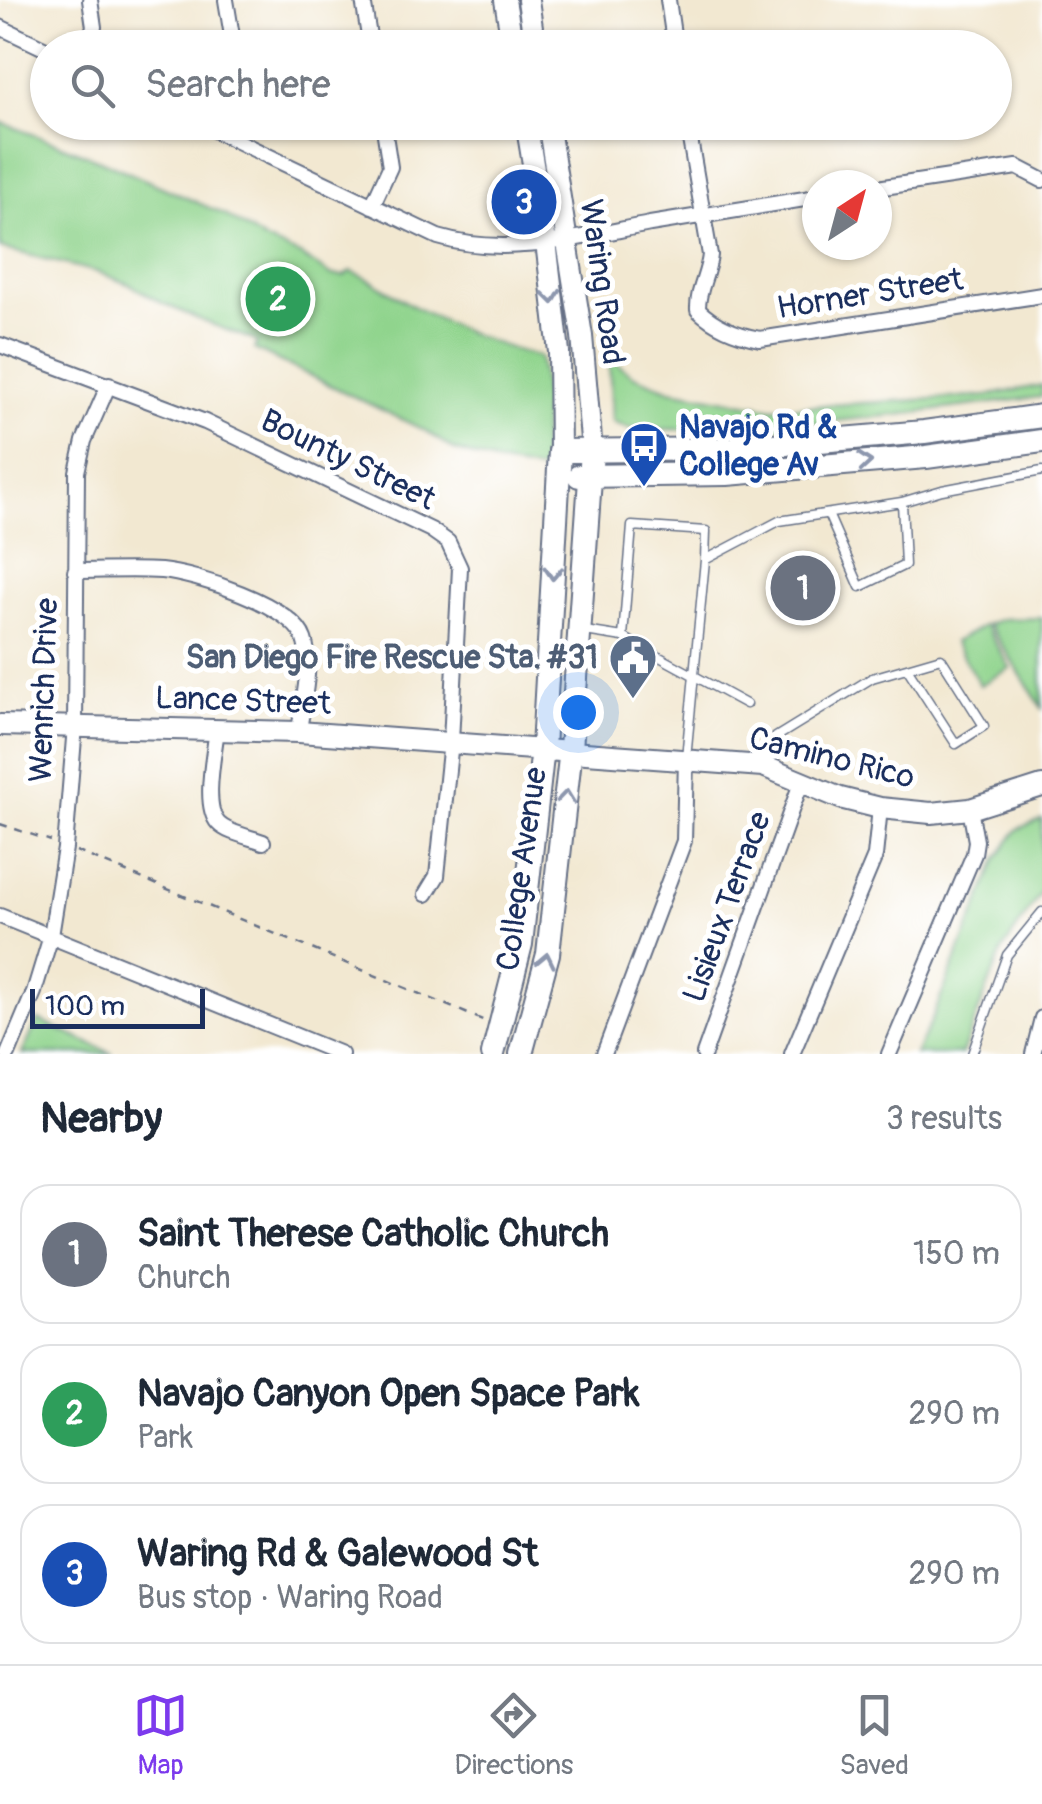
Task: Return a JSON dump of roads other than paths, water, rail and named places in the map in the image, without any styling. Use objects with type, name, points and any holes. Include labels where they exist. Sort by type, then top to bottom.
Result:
[{"type":"main road","points":[[560,451],[749,447],[924,432],[1042,416]]},
{"type":"main road","points":[[560,476],[747,472],[926,457],[1042,441]]},
{"type":"main road","name":"College Avenue","points":[[493,1054],[521,944],[543,748],[560,451]]},
{"type":"main road","name":"College Avenue","points":[[521,1054],[548,954],[571,749],[592,451]]},
{"type":"street","points":[[90,0],[93,30]]},
{"type":"street","points":[[226,0],[231,30]]},
{"type":"street","points":[[363,0],[368,30]]},
{"type":"street","points":[[505,0],[510,30]]},
{"type":"street","points":[[528,0],[532,30]]},
{"type":"street","points":[[668,0],[673,30]]},
{"type":"street","points":[[0,27],[30,41]]},
{"type":"street","points":[[249,140],[372,206],[438,238],[469,247],[556,241],[802,200]]},
{"type":"street","points":[[372,206],[390,166],[386,140]]},
{"type":"street","name":"Waring Road","points":[[531,140],[582,336],[592,451]]},
{"type":"street","name":"Waring Road","points":[[549,140],[556,241],[560,451]]},
{"type":"street","points":[[691,140],[702,215]]},
{"type":"street","points":[[892,186],[1017,167],[1042,180]]},
{"type":"street","name":"Horner Street","points":[[702,215],[710,256],[708,273],[697,296],[698,310],[710,321],[760,340],[1042,295]]},
{"type":"street","name":"Bounty Street","points":[[0,345],[205,422],[431,530],[448,542],[460,568],[452,742],[437,876],[426,894]]},
{"type":"street","name":"Wenrich Drive","points":[[8,1054],[34,992],[50,936],[65,846],[75,726],[77,472],[84,441],[109,384]]},
{"type":"street","points":[[75,570],[164,571],[232,590],[294,622],[304,637],[307,654],[300,732]]},
{"type":"street","name":"Lance Street","points":[[0,725],[217,728],[543,748]]},
{"type":"street","points":[[217,728],[210,806],[225,828],[262,842]]},
{"type":"street","name":"Camino Rico","points":[[543,748],[763,766],[840,798],[880,808],[930,813],[970,809],[1042,786]]},
{"type":"street","points":[[604,1054],[684,841],[686,759]]},
{"type":"street","name":"Lisieux Terrace","points":[[704,1054],[802,780]]},
{"type":"street","points":[[792,1054],[875,856],[880,808]]},
{"type":"street","points":[[888,1054],[974,854],[976,840],[970,809]]},
{"type":"street","points":[[0,916],[331,1052]]},
{"type":"street","points":[[1033,1054],[1042,1018]]},
{"type":"lane","points":[[705,560],[779,521],[902,502],[942,490],[1042,471]]},
{"type":"lane","points":[[828,514],[860,587],[905,564],[902,502]]},
{"type":"lane","points":[[624,637],[632,526],[706,531],[686,759]]},
{"type":"lane","points":[[580,630],[624,637],[746,704]]},
{"type":"lane","points":[[763,766],[776,737],[872,678],[940,658],[984,726],[956,744],[907,668]]},
{"type":"lane","points":[[972,1054],[1007,955],[1042,912]]},
{"type":"place","name":"Waring Rd & Galewood St","points":[[524,202]]},
{"type":"place","name":"Navajo Canyon Open Space Park","points":[[278,299]]},
{"type":"place","name":"Navajo Rd & College Av","points":[[644,488]]},
{"type":"place","name":"Saint Therese Catholic Church","points":[[803,588]]},
{"type":"place","name":"San Diego Fire Rescue Sta. #31","points":[[633,700]]}]
